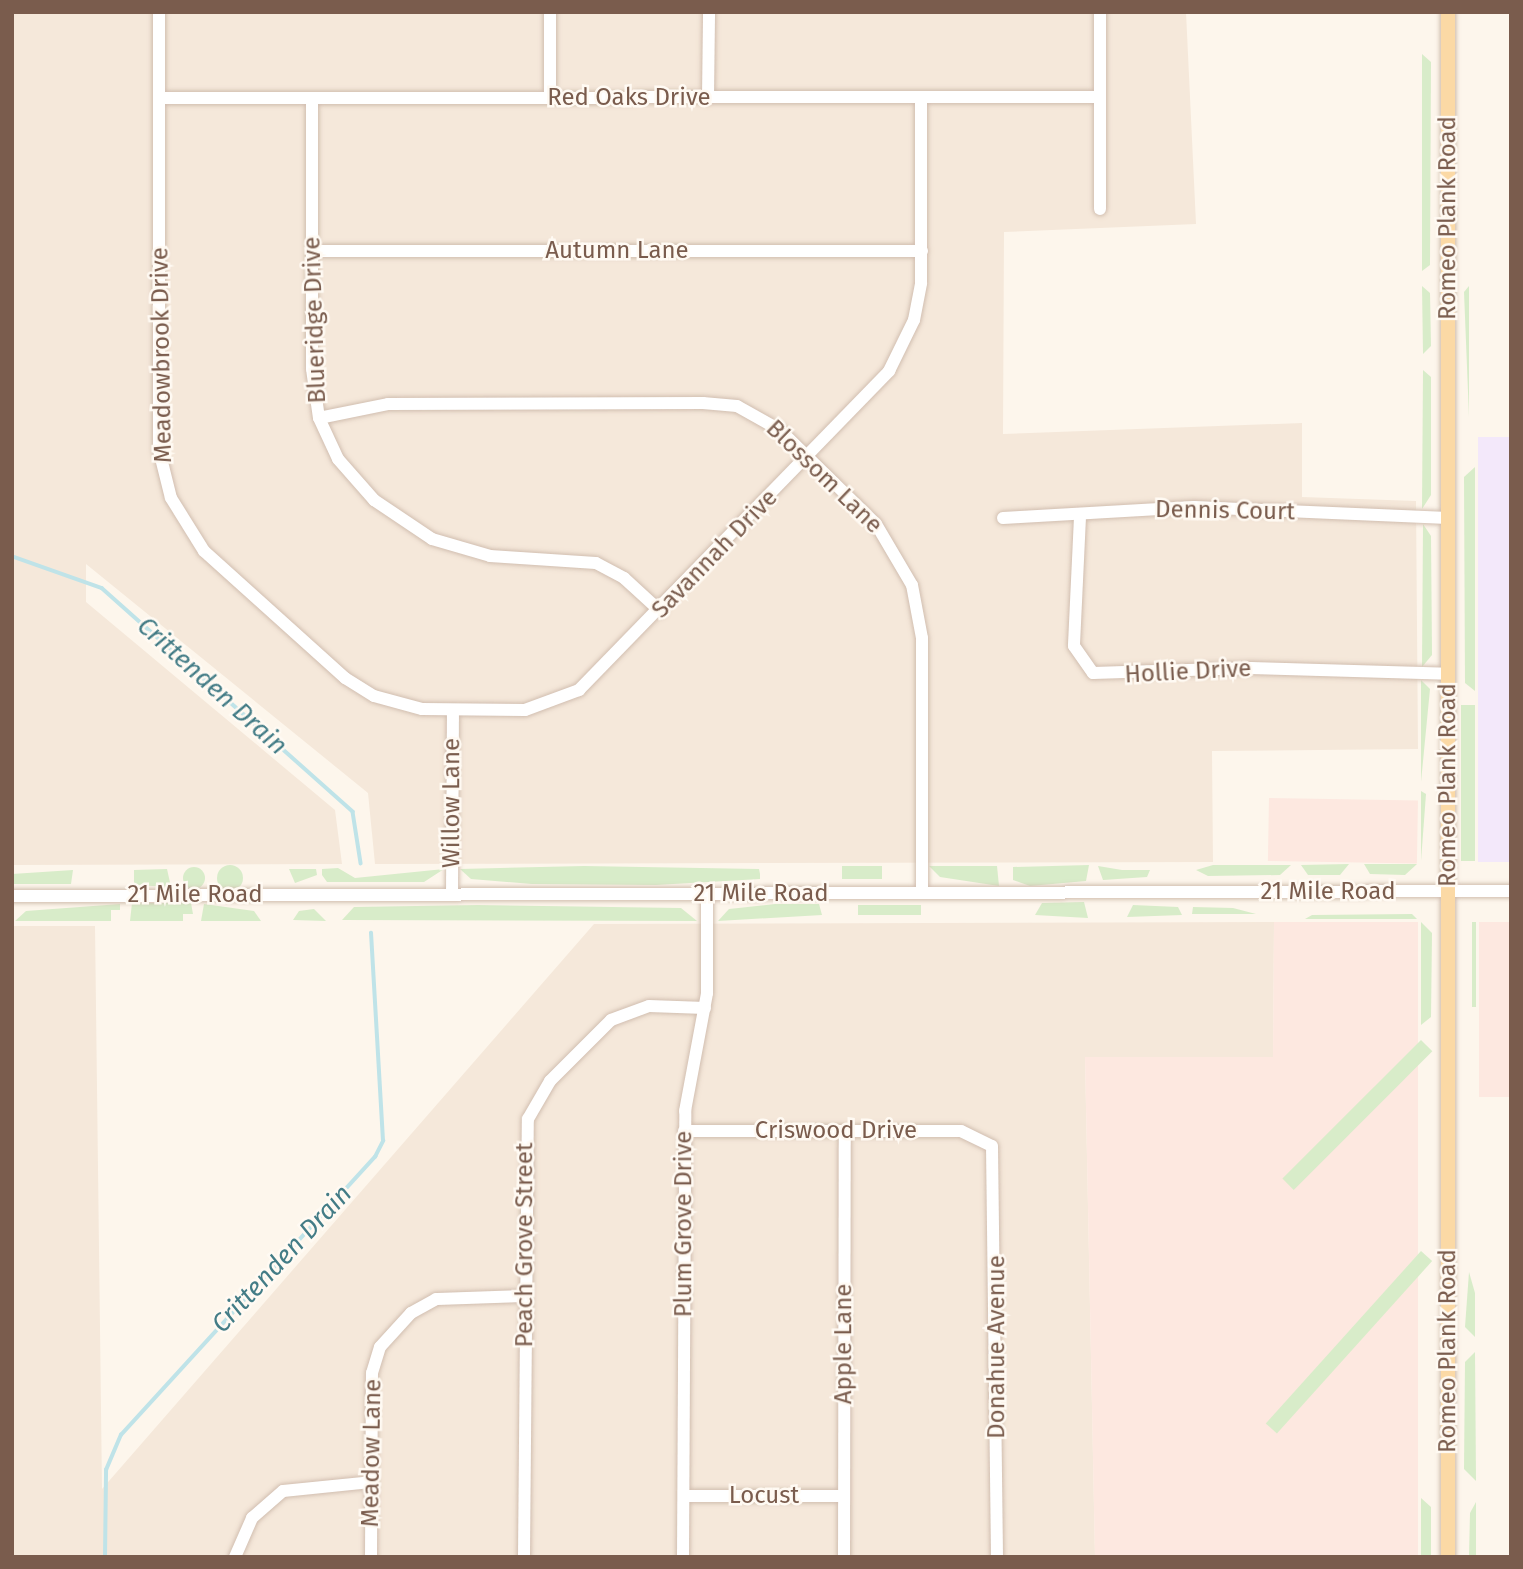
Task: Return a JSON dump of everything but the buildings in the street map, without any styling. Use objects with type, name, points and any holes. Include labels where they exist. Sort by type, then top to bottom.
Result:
[{"type":"main road","name":"Romeo Plank Road","points":[[1448,12],[1448,1557]]},
{"type":"street","name":"Meadowbrook Drive","points":[[159,12],[159,450],[178,513],[204,551],[345,678],[388,702],[453,711]]},
{"type":"street","points":[[550,12],[550,98]]},
{"type":"street","points":[[708,98],[709,12]]},
{"type":"street","points":[[1100,12],[1100,209]]},
{"type":"street","name":"Savannah Drive","points":[[453,711],[525,710],[562,699],[595,678],[809,458],[900,355],[919,301],[922,251],[921,97]]},
{"type":"street","name":"Red Oaks Drive","points":[[159,98],[1100,97]]},
{"type":"street","name":"Blueridge Drive","points":[[312,99],[312,369],[319,418],[347,471],[414,530],[470,553],[596,563],[624,578],[660,611]]},
{"type":"street","name":"Autumn Lane","points":[[312,251],[922,251]]},
{"type":"street","name":"Blossom Lane","points":[[319,418],[388,404],[721,404],[766,420],[809,458],[887,538],[918,602],[922,893]]},
{"type":"street","name":"Dennis Court","points":[[1003,518],[1080,517],[1194,507],[1448,518]]},
{"type":"street","name":"Hollie Drive","points":[[1080,517],[1074,646],[1093,673],[1251,668],[1448,674]]},
{"type":"street","name":"Willow Lane","points":[[452,895],[453,711]]},
{"type":"street","name":"21 Mile Road","points":[[12,896],[1511,891]]},
{"type":"street","name":"Plum Grove Drive","points":[[684,1557],[684,1130],[705,1008],[707,894]]},
{"type":"street","name":"Peach Grove Street","points":[[524,1557],[525,1144],[541,1093],[621,1014],[649,1006],[705,1008]]},
{"type":"street","name":"Criswood Drive","points":[[684,1130],[961,1131],[987,1139]]},
{"type":"street","name":"Apple Lane","points":[[844,1557],[845,1131]]},
{"type":"street","name":"Donahue Avenue","points":[[987,1139],[997,1162],[997,1557]]},
{"type":"street","name":"Meadow Lane","points":[[371,1557],[372,1373],[388,1335],[436,1299],[525,1296]]},
{"type":"street","points":[[235,1557],[252,1518],[283,1491],[370,1482]]},
{"type":"street","name":"Locust","points":[[684,1496],[844,1496]]},
{"type":"shaded area","points":[[12,12],[1186,12],[1196,224],[1004,232],[1003,434],[1302,423],[1302,497],[1416,501],[1418,749],[1212,751],[1213,862],[375,864],[368,793],[86,564],[86,602],[335,810],[342,864],[12,865]]},
{"type":"shaded area","points":[[1478,437],[1511,437],[1511,862],[1478,862]]},
{"type":"shaded area","points":[[1269,798],[1418,801],[1417,864],[1268,861]]},
{"type":"shaded area","points":[[1274,922],[1273,1057],[1085,1057],[1095,1557],[12,1557],[12,926],[95,926],[102,1489],[594,924]]},
{"type":"shaded area","points":[[1274,922],[1418,922],[1418,1557],[1095,1557],[1085,1057],[1273,1057]]},
{"type":"shaded area","points":[[1479,922],[1511,922],[1511,1097],[1479,1097]]},
{"type":"green space","points":[[1422,54],[1431,62],[1430,265],[1422,271]]},
{"type":"green space","points":[[1422,286],[1430,293],[1431,346],[1423,354]]},
{"type":"green space","points":[[1469,286],[1469,417],[1464,292]]},
{"type":"green space","points":[[1423,370],[1431,377],[1431,495],[1422,509]]},
{"type":"green space","points":[[1475,467],[1475,691],[1465,683],[1464,477]]},
{"type":"green space","points":[[1423,524],[1431,536],[1432,655],[1422,667]]},
{"type":"green space","points":[[1421,680],[1430,689],[1421,782]]},
{"type":"green space","points":[[1461,705],[1475,705],[1475,861],[1461,861]]},
{"type":"green space","points":[[1421,791],[1426,794],[1421,861]]},
{"type":"green space","points":[[1349,864],[1340,875],[1308,875],[1301,865]]},
{"type":"green space","points":[[1364,864],[1417,864],[1405,875],[1370,874]]},
{"type":"green space","points":[[230,865],[239,869],[243,878],[239,887],[230,891],[221,887],[217,878],[221,869]]},
{"type":"green space","points":[[1089,865],[1086,881],[1030,886],[1013,880],[1013,867]]},
{"type":"green space","points":[[1213,865],[1291,865],[1280,875],[1208,876],[1196,870]]},
{"type":"green space","points":[[584,866],[759,869],[760,879],[656,885],[532,884],[471,879],[460,869]]},
{"type":"green space","points":[[842,866],[882,866],[882,879],[842,879]]},
{"type":"green space","points":[[929,866],[997,866],[999,886],[940,877]]},
{"type":"green space","points":[[1098,866],[1122,870],[1150,870],[1147,877],[1103,880]]},
{"type":"green space","points":[[190,867],[198,867],[205,874],[205,882],[198,889],[190,889],[183,882],[183,874]]},
{"type":"green space","points":[[338,868],[355,878],[444,869],[424,882],[327,882],[322,875],[322,869]]},
{"type":"green space","points":[[167,869],[171,887],[134,885],[134,870]]},
{"type":"green space","points":[[289,869],[316,869],[317,875],[295,883]]},
{"type":"green space","points":[[73,870],[71,884],[12,884],[12,874]]},
{"type":"green space","points":[[1084,902],[1088,918],[1035,915],[1042,903]]},
{"type":"green space","points":[[132,903],[191,903],[193,914],[183,914],[183,921],[130,921]]},
{"type":"green space","points":[[120,904],[120,910],[111,910],[111,921],[15,921],[26,911]]},
{"type":"green space","points":[[204,904],[254,911],[261,921],[201,921]]},
{"type":"green space","points":[[775,904],[819,904],[822,915],[718,921],[729,909]]},
{"type":"green space","points":[[478,905],[681,908],[697,921],[342,920],[354,907]]},
{"type":"green space","points":[[858,905],[921,905],[921,915],[858,915]]},
{"type":"green space","points":[[1133,905],[1178,907],[1182,915],[1127,917]]},
{"type":"green space","points":[[1193,907],[1233,908],[1256,914],[1192,914]]},
{"type":"green space","points":[[314,909],[326,921],[293,920],[299,911]]},
{"type":"green space","points":[[1412,914],[1417,919],[1305,919],[1312,915]]},
{"type":"green space","points":[[1421,922],[1432,933],[1431,1017],[1421,1025]]},
{"type":"green space","points":[[1472,922],[1476,922],[1476,1007],[1472,1007]]},
{"type":"green space","points":[[1421,1040],[1432,1051],[1294,1190],[1282,1179]]},
{"type":"green space","points":[[1421,1251],[1432,1261],[1277,1433],[1266,1423]]},
{"type":"green space","points":[[1469,1272],[1475,1293],[1475,1337],[1465,1327]]},
{"type":"green space","points":[[1475,1352],[1476,1481],[1464,1469],[1465,1362]]},
{"type":"green space","points":[[1421,1498],[1431,1507],[1431,1557],[1421,1557]]},
{"type":"green space","points":[[1476,1502],[1476,1557],[1469,1557],[1470,1513]]},
{"type":"waterway","name":"Crittenden Drain","points":[[14,557],[102,588],[353,812],[361,863]]},
{"type":"waterway","name":"Crittenden Drain","points":[[105,1557],[106,1470],[121,1435],[375,1157],[383,1141],[371,933]]}]
